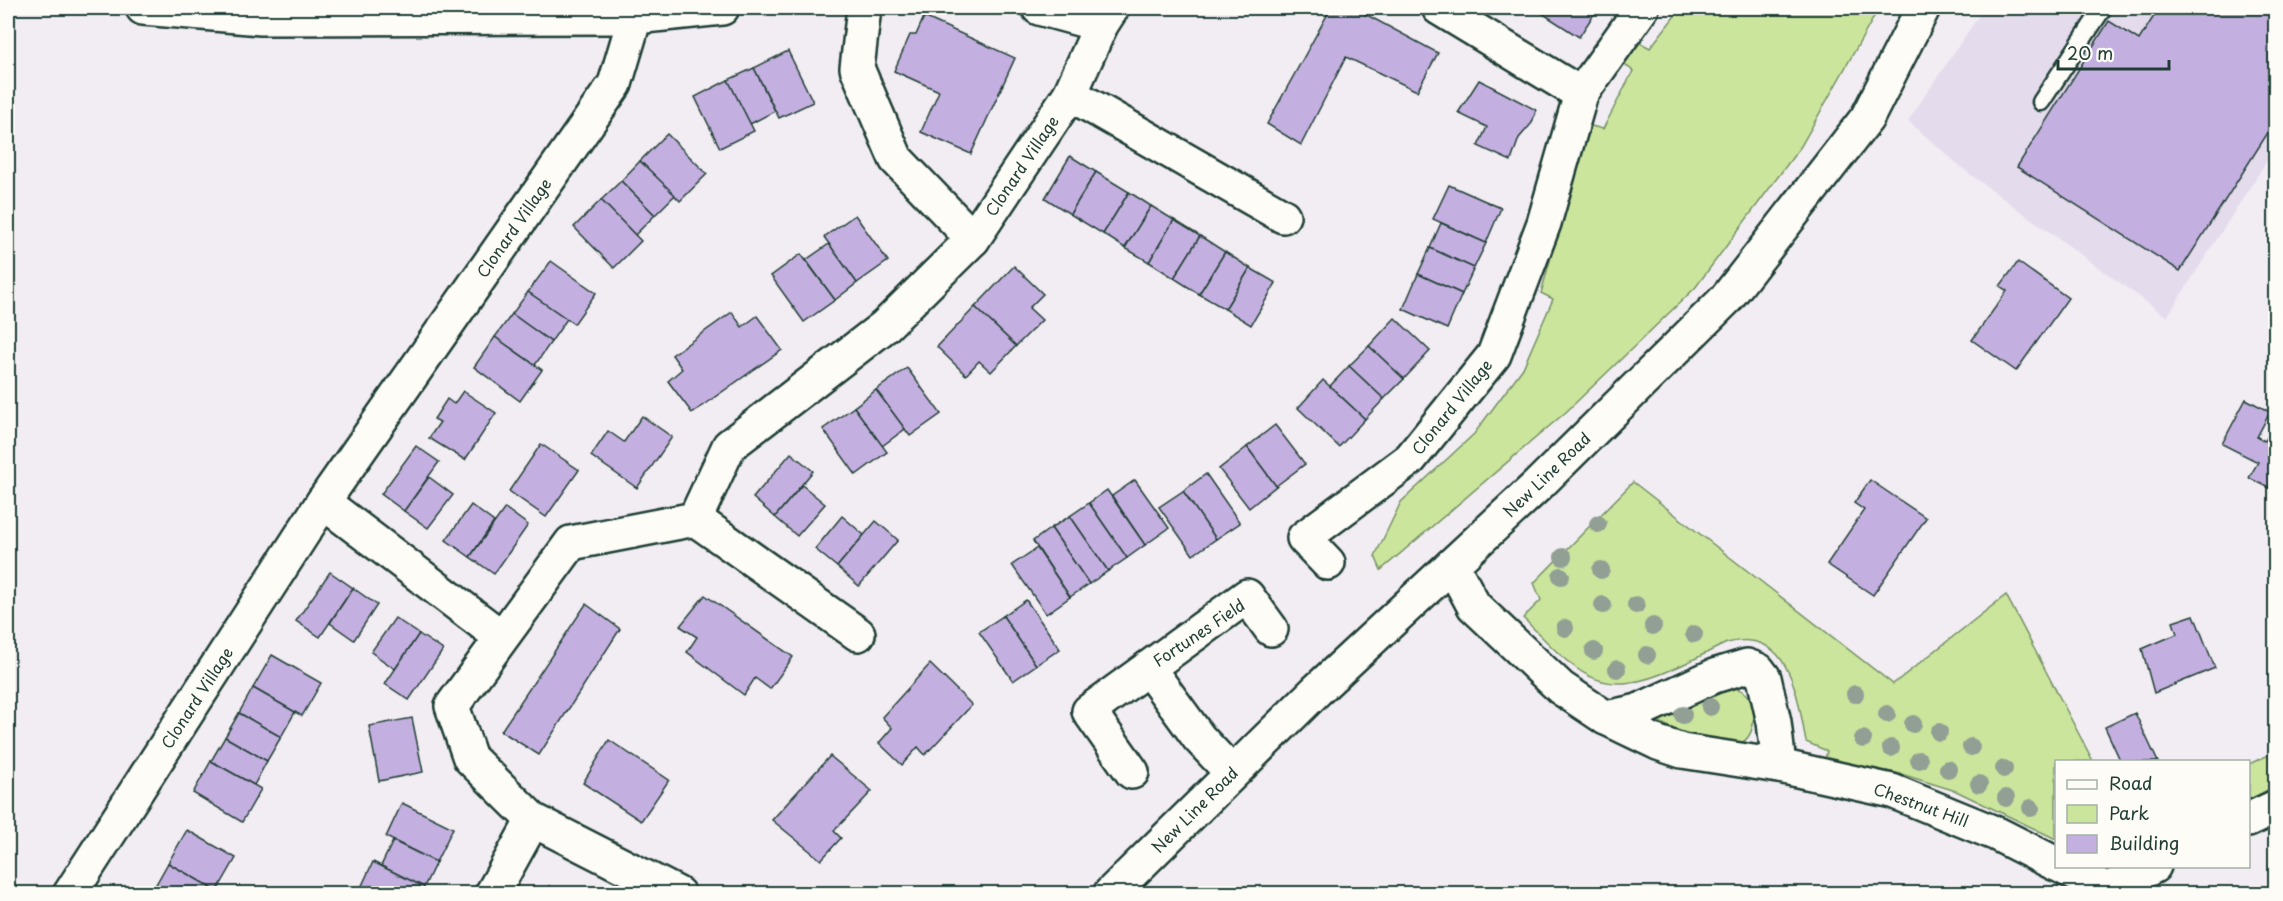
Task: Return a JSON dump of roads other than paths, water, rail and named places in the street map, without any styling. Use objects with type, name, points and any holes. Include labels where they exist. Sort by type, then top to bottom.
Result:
[{"type":"street","points":[[143,8],[261,13],[636,12],[722,8]]},
{"type":"street","points":[[864,8],[857,68],[896,159],[973,239]]},
{"type":"street","name":"Clonard Village","points":[[695,519],[729,447],[885,326],[973,239],[1070,94],[1107,16],[1039,8]]},
{"type":"street","points":[[1438,8],[1581,94]]},
{"type":"street","name":"Clonard Village","points":[[1328,563],[1304,538],[1410,459],[1494,355],[1544,223],[1581,94],[1642,8]]},
{"type":"street","name":"New Line Road","points":[[1110,894],[1317,690],[1538,485],[1726,299],[1867,118],[1923,8]]},
{"type":"street","name":"Clonard Village","points":[[70,894],[323,502],[615,84],[636,12]]},
{"type":"street","points":[[1070,94],[1283,216]]},
{"type":"street","points":[[323,502],[501,637]]},
{"type":"street","points":[[678,894],[533,820],[471,758],[452,706],[571,543],[695,519],[858,634]]},
{"type":"street","name":"Chestnut Hill","points":[[1452,565],[1474,606],[1484,616],[1561,688],[1606,718],[1658,743],[1682,751],[1779,766],[1892,791],[1997,834],[2055,863]]},
{"type":"street","name":"Fortunes Field","points":[[1132,772],[1089,711],[1247,596],[1271,629]]},
{"type":"street","points":[[1606,718],[1638,711],[1714,676],[1747,666],[1758,670],[1764,678],[1774,722],[1779,766]]},
{"type":"street","name":"Fortunes Field","points":[[1148,668],[1199,738],[1232,773]]},
{"type":"street","points":[[2250,819],[2276,807]]},
{"type":"street","points":[[492,894],[533,820]]},
{"type":"street","points":[[2063,868],[2108,892],[2152,868]]},
{"type":"lane","points":[[2041,102],[2103,8]]}]
